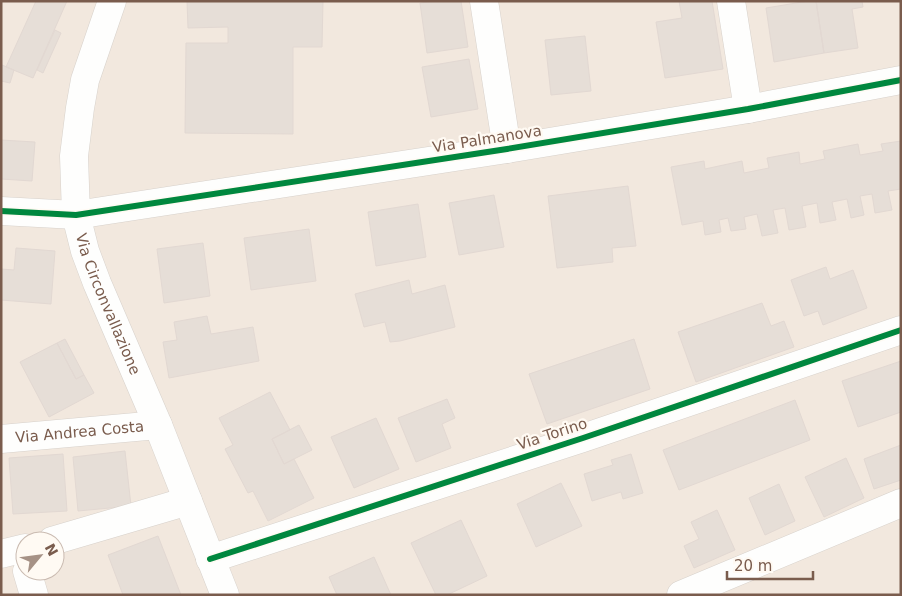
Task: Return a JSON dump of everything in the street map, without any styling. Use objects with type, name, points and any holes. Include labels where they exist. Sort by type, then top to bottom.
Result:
[{"type":"street","name":"Via Circonvallazione","points":[[112,1],[85,80],[80,108],[74,156],[76,215],[85,251],[97,283],[158,425],[225,595]]},
{"type":"street","points":[[484,1],[507,149]]},
{"type":"street","points":[[731,1],[748,109]]},
{"type":"street","name":"Via Palmanova","points":[[1,211],[76,215],[507,149],[748,109],[901,80]]},
{"type":"street","name":"Via Torino","points":[[210,559],[573,441],[901,330]]},
{"type":"street","name":"Via Andrea Costa","points":[[1,439],[158,425]]},
{"type":"street","points":[[65,537],[188,501]]},
{"type":"street","points":[[681,595],[901,503]]},
{"type":"street","points":[[29,581],[34,595]]},
{"type":"shaded area","points":[[1,1],[901,1],[901,595],[1,595]]},
{"type":"building","points":[[36,1],[67,1],[33,78],[6,67]]},
{"type":"building","points":[[187,1],[323,1],[322,47],[293,47],[293,134],[185,133],[186,43],[228,43],[228,27],[188,28]]},
{"type":"building","points":[[461,1],[468,47],[427,53],[420,3]]},
{"type":"building","points":[[679,1],[712,1],[723,69],[665,78],[656,22],[682,18]]},
{"type":"building","points":[[816,1],[824,53],[774,62],[766,8]]},
{"type":"building","points":[[816,1],[862,1],[863,7],[852,9],[858,48],[824,53]]},
{"type":"building","points":[[55,30],[61,33],[43,73],[37,70]]},
{"type":"building","points":[[585,36],[591,91],[551,95],[545,40]]},
{"type":"building","points":[[469,59],[478,109],[431,117],[422,67]]},
{"type":"building","points":[[2,65],[14,70],[10,83],[1,81]]},
{"type":"building","points":[[1,140],[35,142],[32,181],[1,179]]},
{"type":"building","points":[[901,141],[901,189],[888,191],[892,210],[875,213],[872,194],[860,196],[864,215],[851,218],[847,199],[832,202],[836,220],[820,223],[817,203],[802,206],[806,227],[789,230],[785,208],[773,210],[778,233],[762,236],[757,214],[744,217],[746,229],[731,231],[728,218],[719,220],[721,232],[705,235],[703,221],[682,225],[671,167],[704,161],[705,169],[742,161],[744,173],[769,168],[767,158],[799,152],[800,164],[825,159],[823,151],[858,144],[860,155],[883,151],[881,144]]},
{"type":"building","points":[[628,186],[636,246],[612,248],[613,262],[557,268],[548,196]]},
{"type":"building","points":[[494,195],[504,247],[459,255],[449,203]]},
{"type":"building","points":[[418,204],[426,257],[376,266],[368,212]]},
{"type":"building","points":[[309,229],[316,281],[251,290],[244,238]]},
{"type":"building","points":[[203,243],[210,296],[164,303],[157,249]]},
{"type":"building","points":[[16,248],[55,251],[51,304],[1,300],[1,269],[14,270]]},
{"type":"building","points":[[826,267],[830,279],[853,270],[867,308],[823,325],[818,311],[804,316],[791,280]]},
{"type":"building","points":[[409,280],[412,294],[445,285],[455,327],[390,342],[385,322],[364,327],[355,294]]},
{"type":"building","points":[[762,303],[771,326],[784,321],[794,347],[696,382],[678,332]]},
{"type":"building","points":[[207,316],[211,334],[253,327],[259,361],[169,378],[163,342],[177,340],[174,322]]},
{"type":"building","points":[[65,339],[84,375],[76,379],[57,343]]},
{"type":"building","points":[[634,339],[650,389],[547,424],[529,374]]},
{"type":"building","points":[[57,343],[76,379],[84,375],[94,393],[49,417],[20,362]]},
{"type":"building","points":[[901,361],[901,412],[858,427],[842,381]]},
{"type":"building","points":[[270,392],[290,430],[272,439],[284,464],[294,459],[314,498],[268,521],[253,491],[248,493],[225,449],[233,445],[219,418]]},
{"type":"building","points":[[447,399],[455,418],[442,424],[451,448],[416,462],[398,418]]},
{"type":"building","points":[[795,400],[810,440],[679,490],[663,450]]},
{"type":"building","points":[[376,418],[399,469],[354,488],[331,437]]},
{"type":"building","points":[[299,425],[312,450],[284,464],[272,439]]},
{"type":"building","points":[[901,445],[901,480],[874,489],[864,459]]},
{"type":"building","points":[[125,451],[131,506],[78,511],[73,457]]},
{"type":"building","points":[[63,454],[67,511],[13,514],[9,458]]},
{"type":"building","points":[[631,454],[643,493],[623,499],[621,492],[592,501],[584,474],[613,465],[611,460]]},
{"type":"building","points":[[846,458],[864,498],[824,517],[805,477]]},
{"type":"building","points":[[561,483],[582,526],[536,547],[517,504]]},
{"type":"building","points":[[779,484],[795,521],[765,535],[749,498]]},
{"type":"building","points":[[717,510],[735,550],[694,568],[684,546],[699,539],[691,522]]},
{"type":"building","points":[[461,520],[487,576],[447,595],[436,595],[411,543]]},
{"type":"building","points":[[158,536],[181,595],[123,595],[108,555]]},
{"type":"building","points":[[374,557],[391,595],[337,595],[329,577]]},
{"type":"cycle path","points":[[1,211],[76,215],[507,149],[748,109],[901,80]]},
{"type":"cycle path","points":[[210,559],[583,438],[901,330]]}]
